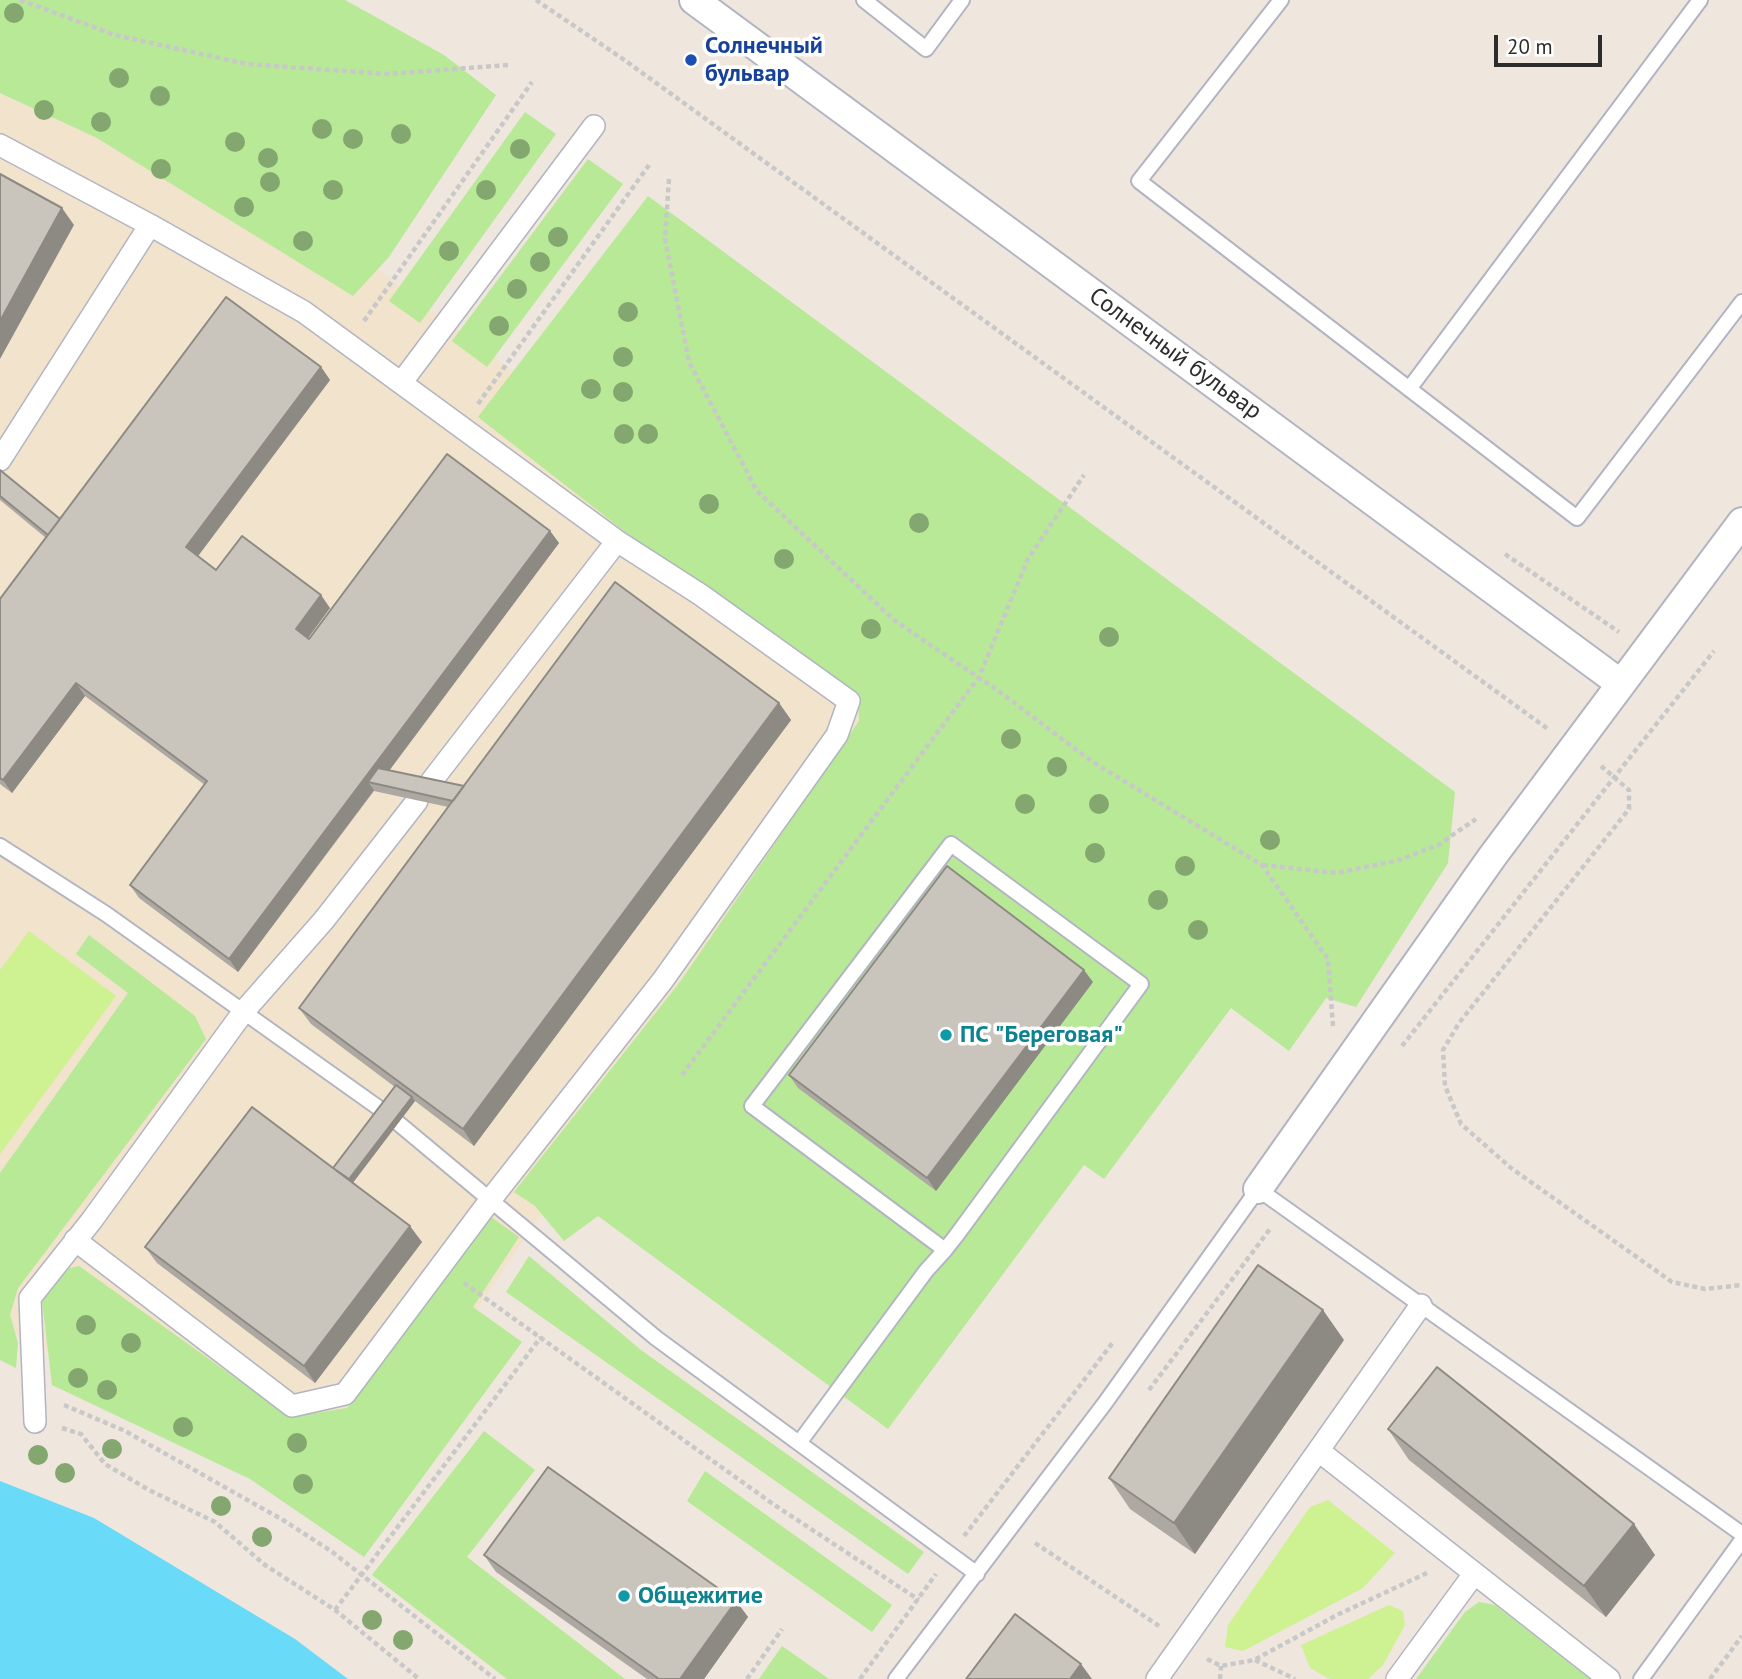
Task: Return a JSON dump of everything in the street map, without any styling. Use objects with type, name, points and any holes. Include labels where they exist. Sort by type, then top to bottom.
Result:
[{"type":"street","name":"Солнечный бульвар","points":[[694,0],[1621,684]]},
{"type":"street","points":[[401,383],[594,126]]},
{"type":"street","points":[[0,145],[150,225],[304,312],[617,541],[701,595],[849,701],[837,735],[663,981],[491,1199],[345,1394],[292,1406],[75,1240]]},
{"type":"street","points":[[0,460],[150,225]]},
{"type":"street","points":[[1258,1189],[1484,868],[1742,522]]},
{"type":"street","points":[[35,1422],[30,1298],[244,1012],[324,920],[617,541]]},
{"type":"street","points":[[1157,1679],[1421,1305]]},
{"type":"street","points":[[1319,1451],[1609,1679]]},
{"type":"street","points":[[1397,1679],[1474,1574]]},
{"type":"lane","points":[[864,0],[926,49],[962,0]]},
{"type":"lane","points":[[1281,0],[1139,181],[1577,518],[1742,302]]},
{"type":"lane","points":[[1409,389],[1700,0]]},
{"type":"lane","points":[[799,1443],[944,1250],[1142,984],[951,844],[752,1105],[944,1250]]},
{"type":"lane","points":[[0,846],[106,914],[383,1111]]},
{"type":"lane","points":[[398,1123],[656,1338],[976,1574]]},
{"type":"lane","points":[[896,1679],[1105,1403],[1258,1189],[1742,1534]]},
{"type":"lane","points":[[1641,1679],[1742,1540]]},
{"type":"path","points":[[20,0],[116,35],[247,64],[387,74],[508,65]]},
{"type":"path","points":[[536,0],[623,59],[1615,775],[1629,790],[1629,809],[1459,1023],[1443,1050],[1445,1086],[1461,1124],[1511,1168],[1672,1282],[1705,1289],[1742,1285]]},
{"type":"path","points":[[347,344],[533,82]]},
{"type":"path","points":[[461,428],[649,165]]},
{"type":"path","points":[[681,1075],[979,677],[1028,559],[1084,475]]},
{"type":"path","points":[[1596,665],[1630,623]]},
{"type":"path","points":[[1542,740],[1556,719]]},
{"type":"path","points":[[1262,865],[1337,873],[1399,860],[1437,845],[1473,823],[1481,814]]},
{"type":"path","points":[[441,1266],[773,1504],[942,1619]]},
{"type":"path","points":[[335,1610],[363,1577],[541,1337]]},
{"type":"path","points":[[32,1391],[125,1431],[283,1520],[363,1577],[495,1679]]},
{"type":"path","points":[[35,1422],[81,1434],[105,1464],[149,1490],[215,1522],[264,1565],[335,1610],[419,1679]]},
{"type":"path","points":[[1035,1543],[1221,1667],[1254,1660],[1339,1614],[1456,1560]]},
{"type":"path","points":[[747,1679],[782,1629]]},
{"type":"path","points":[[1710,1679],[1742,1636]]},
{"type":"path","points":[[1254,1660],[1295,1679]]},
{"type":"path","points":[[1220,1679],[1221,1667]]},
{"type":"shaded area","points":[[0,37],[329,233],[930,684],[552,1198],[337,1519],[203,1428],[0,1327]]},
{"type":"green space","points":[[0,0],[345,0],[444,55],[496,95],[389,257],[353,296],[97,138],[0,93]]},
{"type":"green space","points":[[525,112],[556,134],[420,323],[389,301]]},
{"type":"green space","points":[[588,159],[623,184],[487,367],[452,341]]},
{"type":"green space","points":[[648,196],[1455,792],[1448,863],[1356,1007],[1326,998],[1289,1051],[1231,1008],[1104,1179],[1084,1165],[888,1429],[598,1216],[564,1241],[535,1206],[514,1192],[680,982],[859,721],[858,693],[651,552],[478,417]]},
{"type":"green space","points":[[29,931],[116,996],[0,1154],[0,970]]},
{"type":"green space","points":[[89,935],[195,1016],[206,1039],[18,1288],[10,1315],[18,1343],[16,1368],[0,1360],[0,1173],[128,993],[76,954]]},
{"type":"green space","points":[[491,1217],[519,1237],[473,1307],[522,1342],[364,1557],[250,1479],[52,1385],[42,1300],[66,1269],[79,1266],[290,1417],[347,1408]]},
{"type":"green space","points":[[529,1256],[641,1350],[924,1552],[908,1574],[506,1292]]},
{"type":"green space","points":[[484,1431],[535,1470],[467,1557],[625,1679],[507,1679],[372,1575]]},
{"type":"green space","points":[[705,1471],[892,1605],[872,1632],[687,1501]]},
{"type":"green space","points":[[1328,1500],[1395,1553],[1363,1588],[1243,1651],[1225,1647],[1228,1625],[1310,1507]]},
{"type":"green space","points":[[1479,1602],[1495,1605],[1590,1679],[1416,1679],[1465,1612]]},
{"type":"green space","points":[[1389,1605],[1403,1611],[1405,1625],[1383,1665],[1368,1679],[1330,1679],[1310,1668],[1301,1645]]},
{"type":"green space","points":[[782,1646],[829,1679],[759,1679]]},
{"type":"water","points":[[0,1481],[94,1518],[295,1639],[348,1679],[0,1679]]},
{"type":"building","points":[[0,174],[62,208],[0,321]]},
{"type":"building","points":[[226,297],[321,367],[186,547],[216,570],[242,536],[321,595],[296,629],[309,639],[447,454],[550,531],[229,959],[130,885],[207,781],[76,683],[3,780],[0,778],[0,599]]},
{"type":"building","points":[[0,470],[60,519],[48,535],[0,496]]},
{"type":"building","points":[[615,582],[779,703],[463,1129],[299,1008]]},
{"type":"building","points":[[378,768],[464,786],[453,801],[368,782]]},
{"type":"building","name":"ПС \"Береговая\"","points":[[947,866],[1084,970],[927,1178],[789,1075]]},
{"type":"building","points":[[396,1085],[412,1097],[349,1179],[333,1168]]},
{"type":"building","points":[[252,1107],[410,1226],[304,1366],[145,1247]]},
{"type":"building","points":[[1258,1265],[1323,1310],[1174,1523],[1109,1478]]},
{"type":"building","points":[[1437,1367],[1634,1524],[1584,1586],[1388,1429]]},
{"type":"building","name":"Общежитие","points":[[548,1467],[736,1601],[680,1679],[659,1679],[484,1555]]},
{"type":"building","points":[[1015,1614],[1081,1664],[1070,1679],[966,1679]]},
{"type":"place","name":"Солнечный бульвар","points":[[691,60]]},
{"type":"place","name":"ПС \"Береговая\"","points":[[946,1035]]},
{"type":"place","name":"Общежитие","points":[[624,1596]]}]
